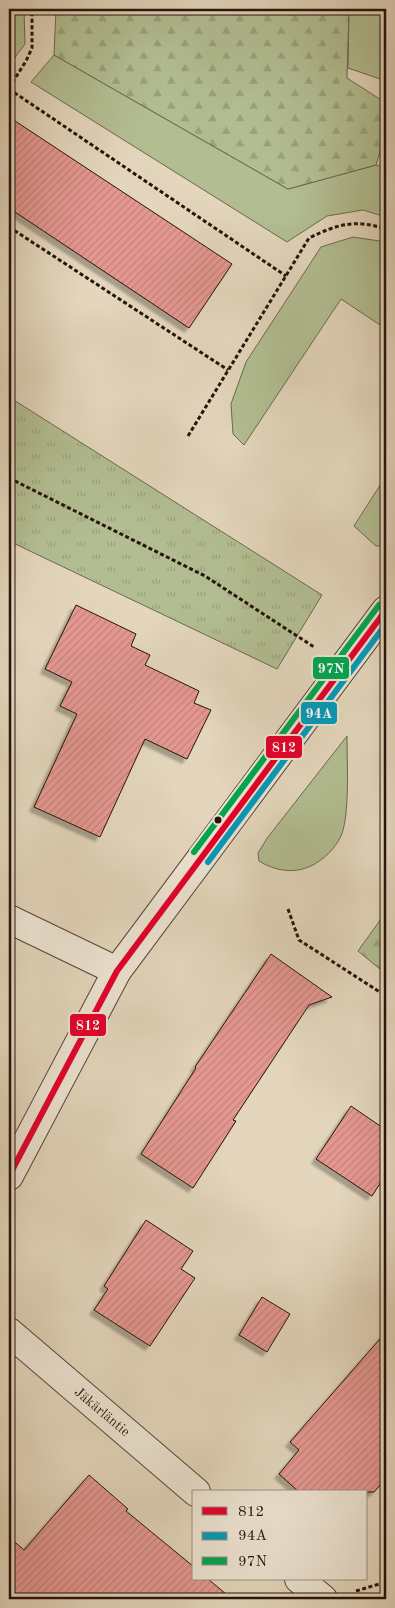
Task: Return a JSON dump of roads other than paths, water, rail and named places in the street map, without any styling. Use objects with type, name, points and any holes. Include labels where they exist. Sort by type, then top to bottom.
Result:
[{"type":"street","points":[[9,1176],[117,971],[386,610]]},
{"type":"street","points":[[9,919],[117,971]]},
{"type":"street","name":"Jäkärläntie","points":[[9,1332],[194,1490]]},
{"type":"street","points":[[300,1580],[323,1599]]}]
